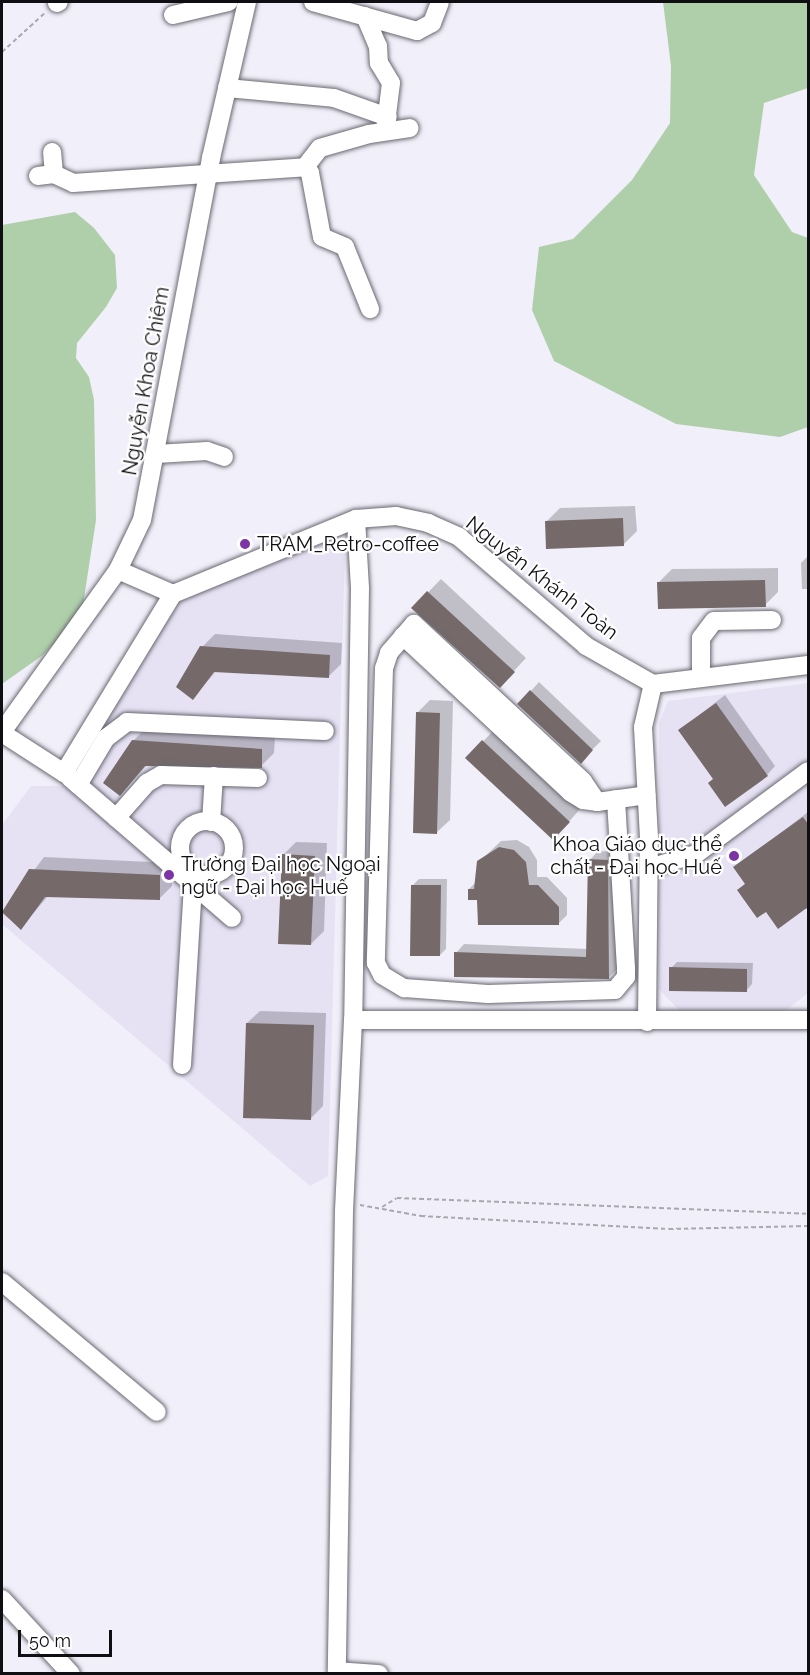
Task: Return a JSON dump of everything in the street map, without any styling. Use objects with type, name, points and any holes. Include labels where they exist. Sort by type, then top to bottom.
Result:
[{"type":"street","points":[[173,15],[228,2]]},
{"type":"street","name":"Nguyễn Khoa Chiêm","points":[[2,733],[118,570],[142,520],[208,176],[247,2]]},
{"type":"street","points":[[313,2],[422,31],[432,23],[440,2]]},
{"type":"street","points":[[365,16],[378,46],[379,63],[391,83],[386,124]]},
{"type":"street","points":[[227,88],[334,98],[386,124],[410,128]]},
{"type":"street","points":[[52,152],[46,175],[73,183],[208,176],[305,167],[320,148],[386,124]]},
{"type":"street","points":[[305,167],[310,173],[322,237],[345,247],[370,309]]},
{"type":"street","points":[[156,453],[207,451],[224,457]]},
{"type":"street","name":"Nguyễn Khánh Toàn","points":[[173,594],[356,519],[396,516],[428,523],[459,537],[586,646],[653,684]]},
{"type":"street","points":[[356,519],[360,588],[353,1020],[345,1203],[337,1671],[379,1674]]},
{"type":"street","points":[[71,779],[173,594],[118,570]]},
{"type":"street","points":[[701,678],[701,638],[714,621],[772,620]]},
{"type":"street","points":[[616,799],[626,977],[615,990],[488,994],[404,988],[390,983],[376,963],[382,708],[384,668],[389,653],[403,636],[570,792],[583,800],[597,802],[616,799],[647,795]]},
{"type":"street","points":[[647,1022],[649,868],[643,727],[653,684],[808,665]]},
{"type":"street","points":[[71,779],[106,738],[127,722],[325,731]]},
{"type":"street","points":[[2,733],[71,779],[116,818],[195,880],[232,918]]},
{"type":"street","points":[[649,868],[696,854],[808,771]]},
{"type":"street","points":[[116,818],[153,778],[161,775],[258,778]]},
{"type":"street","points":[[211,822],[214,776]]},
{"type":"street","points":[[182,1065],[195,880],[182,860],[181,840],[195,824],[211,822],[223,827],[231,837],[232,857],[218,873],[195,880]]},
{"type":"street","points":[[353,1020],[647,1022],[808,1020]]},
{"type":"street","points":[[2,1282],[157,1412]]},
{"type":"street","points":[[2,1599],[71,1674]]},
{"type":"path","points":[[2,52],[58,2]]},
{"type":"path","points":[[382,1207],[397,1198],[808,1214]]},
{"type":"path","points":[[345,1203],[382,1207],[421,1216],[669,1229],[808,1226]]},
{"type":"shaded area","name":"Trường Đại học Ngoại ngữ - Đại học Huế","points":[[335,539],[345,548],[328,1176],[310,1186],[2,924],[2,825],[31,786],[62,786],[177,598]]},
{"type":"shaded area","name":"Khoa Giáo dục thể chất - Đại học Huế","points":[[808,683],[808,993],[784,1012],[680,1011],[659,989],[659,723],[668,701]]},
{"type":"green space","points":[[663,2],[808,2],[808,88],[764,103],[754,175],[792,232],[808,238],[808,427],[780,437],[676,424],[554,361],[532,310],[539,247],[573,239],[632,180],[670,123],[671,66]]},
{"type":"green space","points":[[75,212],[94,228],[115,255],[117,288],[106,307],[77,343],[76,358],[89,377],[94,400],[96,520],[83,605],[70,627],[43,655],[2,684],[2,225]]},
{"type":"building","points":[[623,518],[624,546],[546,549],[545,521]]},
{"type":"building","points":[[765,580],[766,607],[658,609],[657,582]]},
{"type":"building","points":[[427,591],[515,672],[500,688],[411,608]]},
{"type":"building","points":[[200,646],[330,655],[329,678],[214,672],[193,700],[176,687]]},
{"type":"building","points":[[530,690],[593,750],[581,764],[517,704]]},
{"type":"building","points":[[716,703],[768,776],[725,807],[708,783],[713,779],[678,730]]},
{"type":"building","points":[[416,712],[440,713],[437,834],[413,833]]},
{"type":"building","points":[[132,740],[262,749],[262,768],[145,766],[120,796],[103,783]]},
{"type":"building","points":[[482,740],[570,822],[553,840],[465,758]]},
{"type":"building","points":[[803,817],[808,824],[808,907],[778,929],[766,912],[757,918],[737,890],[745,884],[733,867]]},
{"type":"building","points":[[499,847],[514,850],[526,862],[529,885],[538,885],[559,907],[559,925],[478,925],[477,900],[468,900],[468,889],[474,889],[477,861]]},
{"type":"building","points":[[282,854],[315,856],[311,945],[278,944]]},
{"type":"building","points":[[588,859],[608,860],[609,979],[454,977],[454,952],[586,957]]},
{"type":"building","points":[[29,869],[160,875],[160,900],[45,897],[21,930],[2,912]]},
{"type":"building","points":[[411,885],[441,885],[440,956],[410,956]]},
{"type":"building","points":[[669,967],[747,969],[747,992],[669,991]]},
{"type":"building","points":[[246,1023],[314,1025],[311,1120],[243,1118]]},
{"type":"place","name":"TRẠM_Retro-coffee","points":[[245,544]]},
{"type":"place","name":"Khoa Giáo dục thể chất - Đại học Huế","points":[[734,856]]},
{"type":"place","name":"Trường Đại học Ngoại ngữ - Đại học Huế","points":[[169,875]]}]
